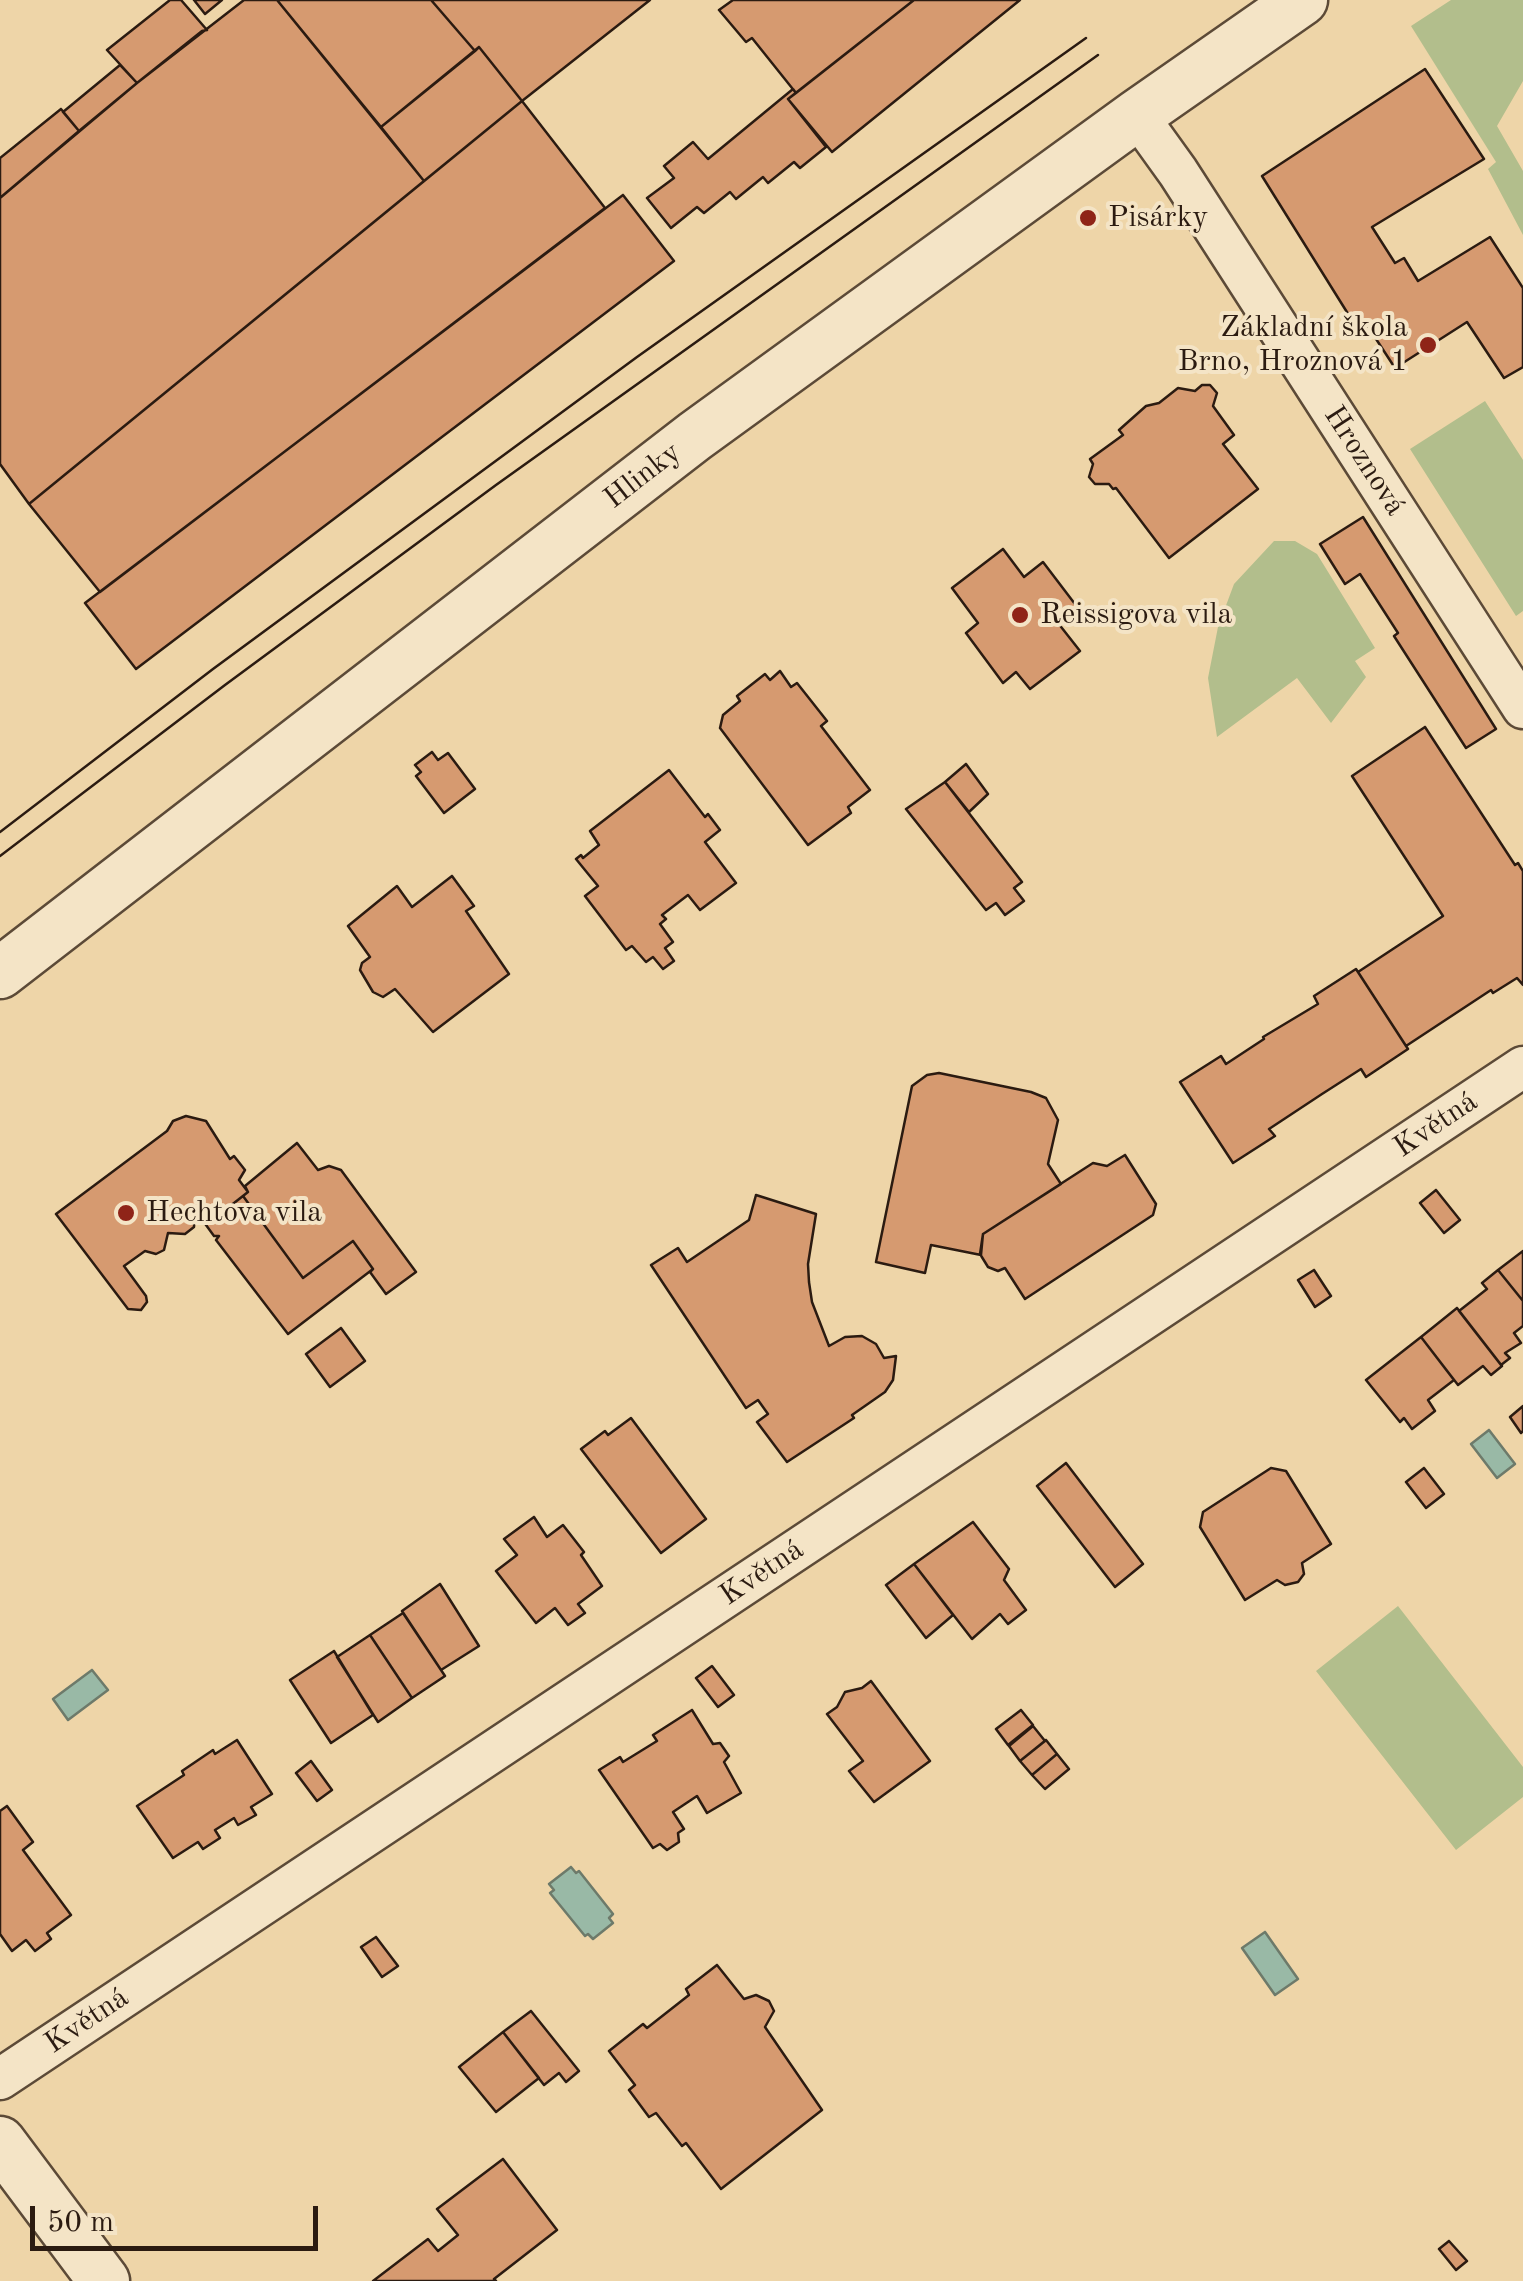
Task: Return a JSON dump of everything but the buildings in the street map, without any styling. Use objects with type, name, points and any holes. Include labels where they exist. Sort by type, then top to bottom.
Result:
[{"type":"street","name":"Hlinky","points":[[0,973],[696,436],[1137,115],[1302,0]]},
{"type":"street","name":"Hroznová","points":[[1137,115],[1178,172],[1523,708]]},
{"type":"street","name":"Květná","points":[[0,2078],[1523,1067]]},
{"type":"street","points":[[0,2142],[104,2281]]},
{"type":"green space","points":[[1451,0],[1523,0],[1523,81],[1497,126],[1523,171],[1523,235],[1488,169],[1496,162],[1411,26]]},
{"type":"green space","points":[[1485,401],[1523,460],[1523,611],[1516,616],[1410,449]]},
{"type":"green space","points":[[1274,541],[1295,541],[1317,554],[1375,648],[1355,661],[1366,677],[1331,723],[1297,678],[1217,737],[1208,678],[1218,627],[1234,584]]},
{"type":"green space","points":[[1398,1606],[1523,1767],[1523,1797],[1456,1850],[1316,1671]]},
{"type":"shaded area","points":[[1489,1430],[1515,1464],[1497,1478],[1471,1444]]},
{"type":"shaded area","points":[[92,1670],[108,1690],[68,1720],[53,1699]]},
{"type":"shaded area","points":[[571,1867],[576,1873],[579,1871],[613,1914],[609,1918],[613,1923],[593,1939],[585,1936],[550,1893],[554,1890],[549,1884]]},
{"type":"shaded area","points":[[1265,1932],[1298,1979],[1275,1995],[1242,1948]]},
{"type":"tram line","points":[[0,832],[213,669],[637,357],[1086,38]]},
{"type":"tram line","points":[[0,856],[496,485],[1098,55]]},
{"type":"place","name":"Pisárky","points":[[1088,218]]},
{"type":"place","name":"Základní škola Brno, Hroznová 1","points":[[1428,345]]},
{"type":"place","name":"Reissigova vila","points":[[1020,615]]},
{"type":"place","name":"Hechtova vila","points":[[126,1213]]}]
